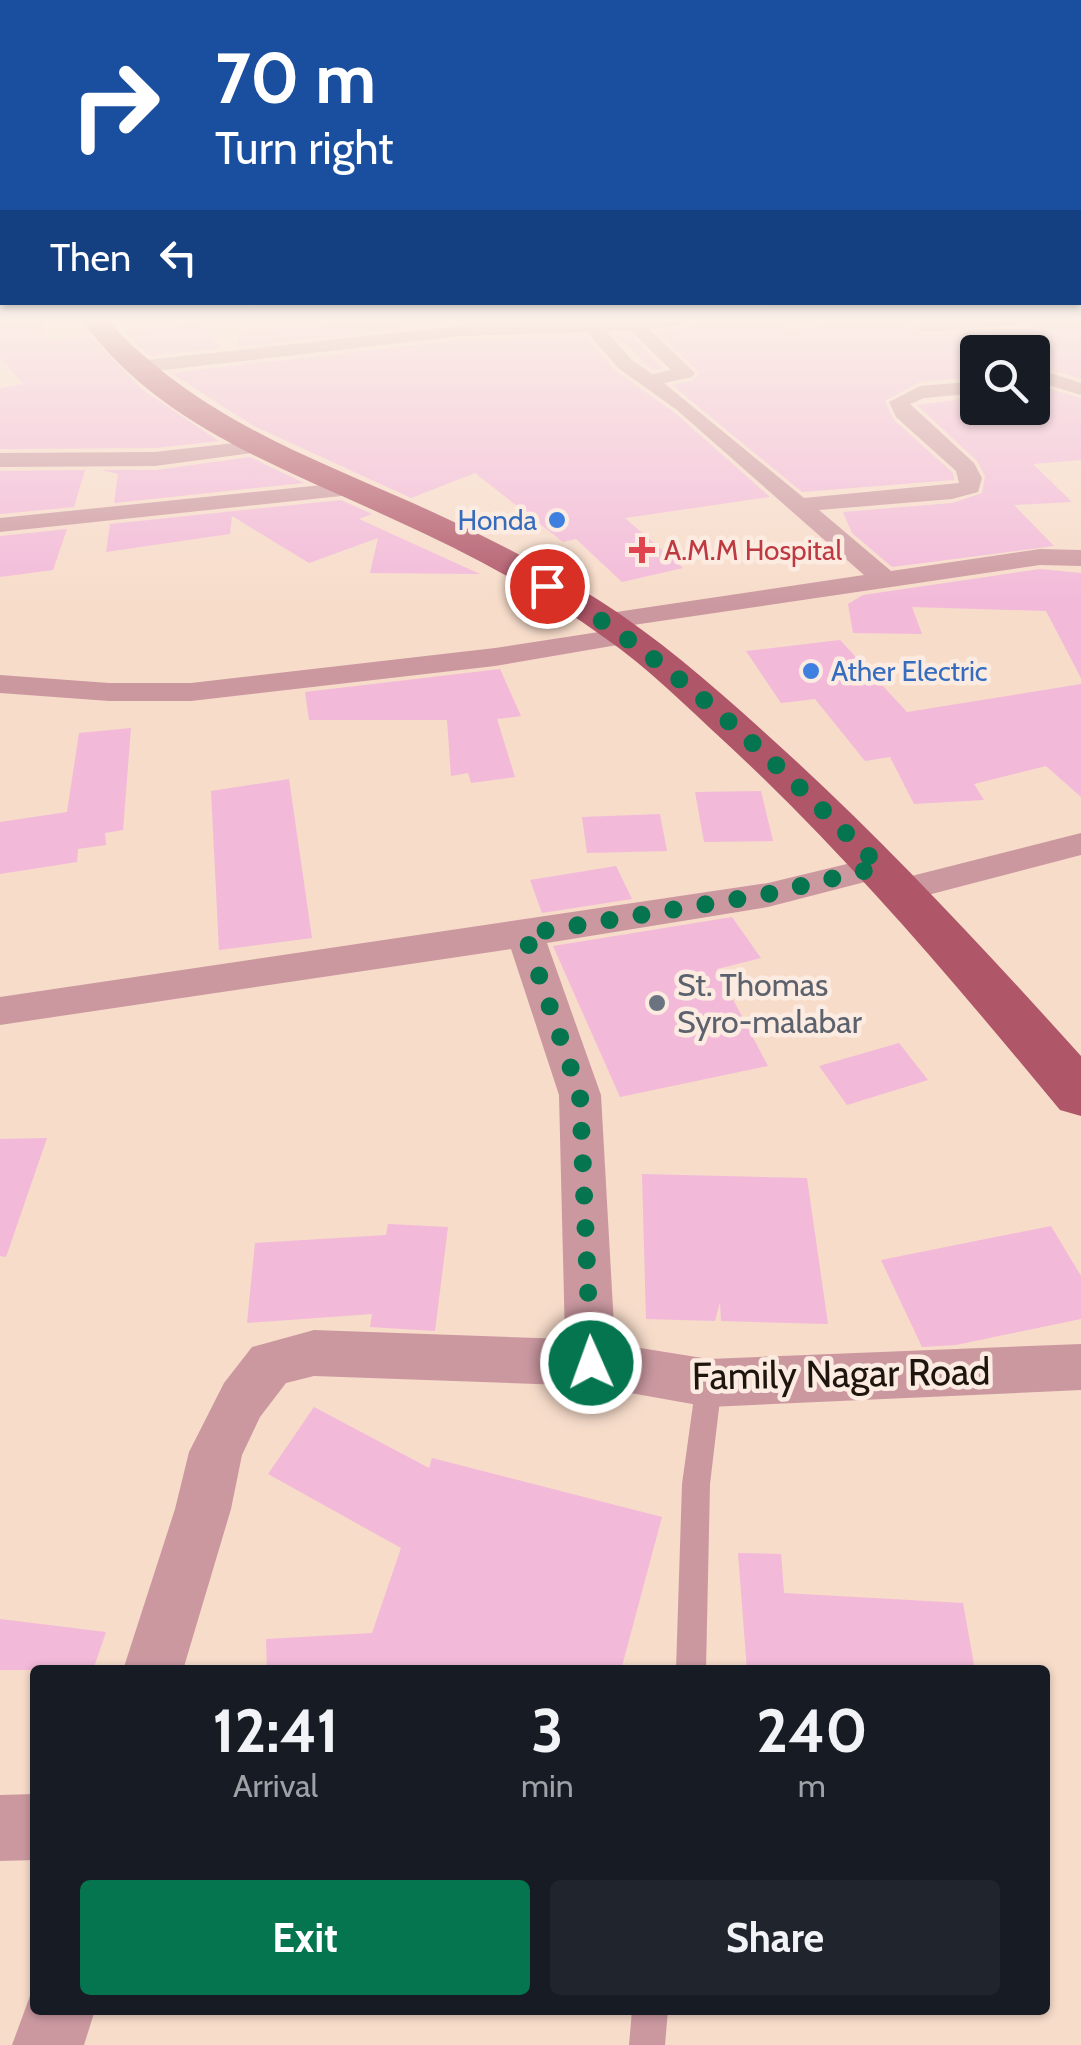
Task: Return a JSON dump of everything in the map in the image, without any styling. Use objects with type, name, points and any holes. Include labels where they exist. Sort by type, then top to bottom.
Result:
[{"type":"main road","points":[[198,414],[252,447],[488,552],[615,628],[784,771],[891,878],[1081,1094]]},
{"type":"street","points":[[694,414],[884,578]]},
{"type":"street","points":[[800,504],[952,492],[970,486],[966,468],[906,414]]},
{"type":"street","points":[[0,460],[155,459],[252,447]]},
{"type":"street","points":[[0,525],[352,489]]},
{"type":"street","points":[[0,684],[109,692],[190,692],[495,657],[615,628],[884,578],[1040,556],[1081,558]]},
{"type":"street","points":[[0,1010],[891,878],[1081,844]]},
{"type":"street","points":[[525,934],[580,1095],[591,1363]]},
{"type":"street","name":"Family Nagar Road","points":[[155,1665],[203,1510],[216,1452],[242,1400],[270,1363],[314,1353],[591,1363],[709,1383],[1081,1367]]},
{"type":"street","points":[[0,1828],[30,1827]]},
{"type":"street","points":[[48,2045],[57,2015]]},
{"type":"lane","points":[[690,1665],[696,1484],[709,1383]]},
{"type":"lane","points":[[647,2045],[650,2015]]},
{"type":"building","points":[[0,414],[179,414],[219,441],[155,448],[0,449]]},
{"type":"building","points":[[236,414],[677,414],[770,497],[625,518],[683,568],[622,582],[576,539],[563,542],[475,473],[411,498]]},
{"type":"building","points":[[708,414],[891,414],[953,473],[954,480],[802,492]]},
{"type":"building","points":[[927,414],[960,414],[960,425],[1050,425],[1050,414],[1081,414],[1081,460],[1033,464],[1072,502],[1014,505],[1054,546],[892,567],[852,533],[843,512],[952,503],[982,493],[985,476],[977,461]]},
{"type":"building","points":[[250,457],[304,483],[114,503],[118,474],[101,470],[156,470]]},
{"type":"building","points":[[85,470],[74,507],[0,514],[0,471]]},
{"type":"building","points":[[341,500],[372,514],[359,519],[480,574],[370,573],[378,538],[309,563],[232,516],[230,534],[106,552],[110,524]]},
{"type":"building","points":[[67,529],[53,570],[0,577],[0,536]]},
{"type":"building","points":[[1040,569],[1081,573],[1081,678],[1046,611],[912,607],[922,634],[853,633],[848,604],[863,595]]},
{"type":"building","points":[[840,640],[907,712],[1081,684],[1081,797],[1046,766],[974,784],[984,800],[914,804],[890,757],[865,761],[815,699],[781,703],[746,651]]},
{"type":"building","points":[[500,669],[521,716],[497,719],[515,777],[471,783],[468,773],[451,776],[447,720],[309,720],[305,692]]},
{"type":"building","points":[[131,728],[123,830],[105,833],[106,845],[78,849],[77,862],[0,874],[0,822],[67,812],[79,733]]},
{"type":"building","points":[[289,779],[312,938],[219,950],[211,791]]},
{"type":"building","points":[[761,791],[773,841],[704,842],[695,792]]},
{"type":"building","points":[[660,814],[667,851],[587,853],[582,817]]},
{"type":"building","points":[[616,866],[632,899],[542,913],[530,880]]},
{"type":"building","name":"St. Thomas Syro-malabar","points":[[732,917],[761,958],[717,969],[768,1066],[620,1097],[553,946]]},
{"type":"building","points":[[899,1043],[928,1080],[847,1105],[819,1066]]},
{"type":"building","points":[[47,1138],[6,1257],[0,1256],[0,1139]]},
{"type":"building","points":[[642,1174],[807,1178],[828,1324],[721,1321],[720,1302],[715,1321],[646,1319]]},
{"type":"building","points":[[388,1224],[448,1227],[435,1331],[370,1327],[372,1314],[247,1323],[255,1243],[386,1235]]},
{"type":"building","points":[[1051,1226],[1081,1276],[1081,1319],[956,1345],[922,1347],[881,1260]]},
{"type":"building","points":[[314,1407],[429,1468],[432,1458],[662,1517],[622,1665],[267,1665],[266,1639],[372,1633],[401,1548],[268,1474]]},
{"type":"building","points":[[738,1553],[781,1554],[784,1593],[963,1603],[974,1665],[747,1665]]},
{"type":"building","points":[[0,1619],[106,1632],[95,1665],[30,1665],[30,1670],[0,1670]]},
{"type":"place","name":"Honda","points":[[557,520]]},
{"type":"place","name":"A.M.M Hospital","points":[[642,550]]},
{"type":"place","name":"Ather Electric","points":[[811,671]]},
{"type":"place","name":"St. Thomas Syro-malabar","points":[[657,1003]]},
{"type":"route","points":[[547,586],[606,621],[696,694],[784,771],[880,867],[768,894],[525,934],[580,1095],[591,1363]]}]
